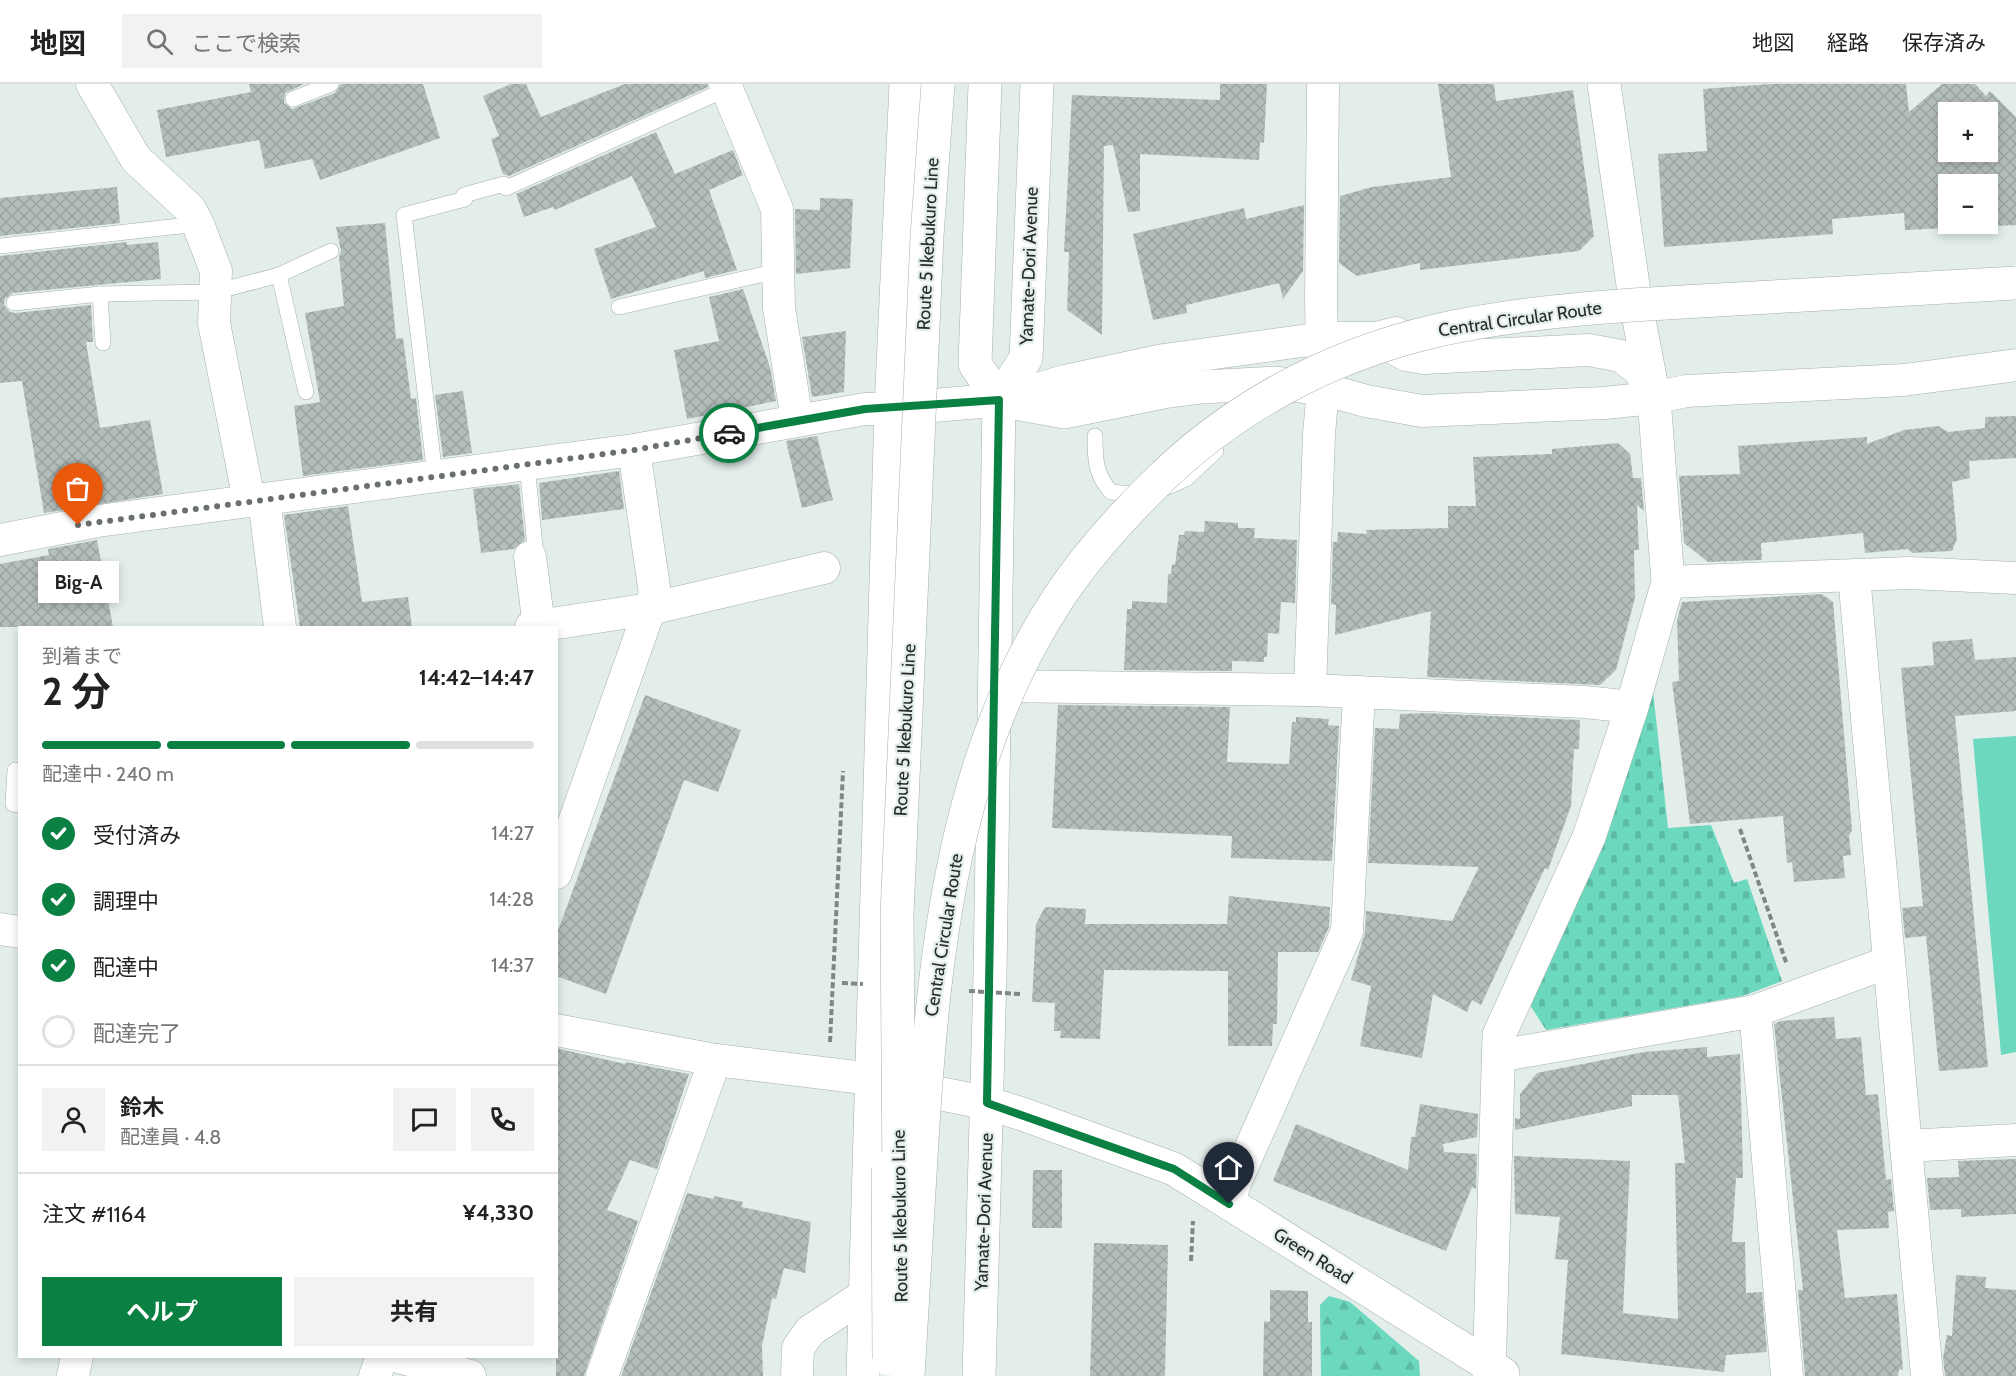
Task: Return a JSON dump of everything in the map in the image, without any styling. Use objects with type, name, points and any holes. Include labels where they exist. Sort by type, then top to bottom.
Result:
[{"type":"main road","points":[[863,1376],[891,409],[906,84]]},
{"type":"main road","name":"Route 5 Ikebukuro Line","points":[[890,1376],[887,1214],[891,914],[918,237],[928,84]]},
{"type":"main road","name":"Route 5 Ikebukuro Line","points":[[906,1376],[899,1214],[897,914],[927,236],[938,84]]},
{"type":"main road","points":[[985,84],[975,364],[999,400]]},
{"type":"main road","name":"Yamate-Dori Avenue","points":[[979,1376],[987,1103],[999,400],[1026,358],[1037,84]]},
{"type":"main road","points":[[1495,1373],[1499,1035],[1589,837],[1632,707],[1668,582],[1654,398],[1635,298],[1604,84]]},
{"type":"main road","name":"Central Circular Route","points":[[906,1376],[930,1026],[945,899],[957,847],[990,740],[1008,692],[1033,641],[1080,567],[1156,483],[1226,423],[1297,381],[1371,349],[1438,331],[1536,314],[1613,306],[2016,283]]},
{"type":"main road","name":"Central Circular Route","points":[[923,1376],[931,1178],[942,1018],[956,900],[966,850],[984,786],[1030,664],[1071,594],[1108,544],[1132,519],[1195,462],[1265,410],[1340,373],[1440,341],[1544,325],[2016,299]]},
{"type":"main road","points":[[891,409],[999,400],[1064,412],[1163,392],[1228,386],[1276,383],[1323,389]]},
{"type":"main road","name":"Green Road","points":[[872,1080],[987,1103],[1174,1169],[1495,1373]]},
{"type":"street","points":[[92,84],[136,159],[190,209],[216,271],[214,323],[257,500],[280,626]]},
{"type":"street","points":[[1310,690],[1319,434],[1323,389],[1321,302],[1323,84]]},
{"type":"street","points":[[726,87],[777,209],[778,308],[797,420]]},
{"type":"street","points":[[999,400],[1065,381],[1164,360],[1323,338],[1376,338],[1445,322],[1524,309],[1635,298],[1894,282],[2016,270]]},
{"type":"street","points":[[1376,338],[1406,355],[1424,358],[1589,350],[1621,356],[1639,370],[1654,398]]},
{"type":"street","points":[[1323,389],[1366,401],[1422,411],[1654,398],[1686,391],[1904,380],[2016,365]]},
{"type":"street","points":[[0,540],[98,521],[634,450],[865,409],[891,409]]},
{"type":"street","points":[[558,867],[656,594],[634,450]]},
{"type":"street","points":[[530,557],[535,626],[650,609],[824,568]]},
{"type":"street","points":[[1668,582],[1909,573],[2016,578]]},
{"type":"street","points":[[1854,576],[1927,1376]]},
{"type":"street","points":[[995,686],[1310,690],[1585,702],[1632,707]]},
{"type":"street","points":[[1229,1204],[1236,1183],[1347,931],[1359,692]]},
{"type":"street","points":[[0,929],[18,932]]},
{"type":"street","points":[[1498,1056],[1755,1011],[1889,962]]},
{"type":"street","points":[[1755,1011],[1787,1376]]},
{"type":"street","points":[[558,1030],[715,1060],[872,1080]]},
{"type":"street","points":[[602,1376],[715,1060]]},
{"type":"street","points":[[1906,1146],[2016,1140]]},
{"type":"street","points":[[797,1376],[798,1348],[810,1331],[866,1294]]},
{"type":"street","points":[[73,1376],[77,1358]]},
{"type":"street","points":[[375,1376],[381,1358]]},
{"type":"street","points":[[402,1358],[470,1376]]},
{"type":"lane","points":[[293,99],[331,84]]},
{"type":"lane","points":[[435,476],[404,214],[465,199],[464,195],[504,184],[506,188],[726,87]]},
{"type":"lane","points":[[0,246],[198,224]]},
{"type":"lane","points":[[14,303],[100,294],[215,292],[279,275],[331,251]]},
{"type":"lane","points":[[619,307],[778,271]]},
{"type":"lane","points":[[279,275],[306,392]]},
{"type":"lane","points":[[100,294],[103,344]]},
{"type":"lane","points":[[1095,436],[1095,465],[1100,479],[1111,492],[1132,496],[1151,495],[1186,479],[1219,447],[1231,413],[1228,386]]},
{"type":"lane","points":[[527,464],[535,547],[530,557]]},
{"type":"lane","points":[[12,771],[13,804],[18,805]]},
{"type":"path","points":[[1740,829],[1788,969]]},
{"type":"path","points":[[1191,1262],[1193,1220]]},
{"type":"green space","points":[[1653,691],[1668,828],[1711,825],[1734,883],[1747,879],[1782,981],[1743,996],[1546,1030],[1530,1005],[1598,857]]},
{"type":"green space","points":[[2016,736],[2016,1052],[2001,1055],[1973,739]]},
{"type":"green space","points":[[1329,1296],[1350,1302],[1419,1361],[1420,1376],[1321,1376],[1320,1305]]},
{"type":"building","points":[[249,84],[304,84],[285,93],[284,103],[292,109],[335,93],[341,84],[423,84],[440,138],[320,180],[312,159],[265,169],[259,140],[166,157],[157,110],[251,92]]},
{"type":"building","points":[[511,84],[526,84],[541,117],[625,84],[707,84],[708,87],[509,176],[503,174],[491,139],[499,136],[483,96]]},
{"type":"building","points":[[1220,84],[1267,84],[1264,143],[1260,142],[1259,160],[1140,154],[1140,211],[1128,212],[1113,145],[1104,146],[1102,335],[1067,310],[1069,252],[1064,252],[1072,95],[1220,100]]},
{"type":"building","points":[[1438,84],[1494,84],[1496,101],[1573,90],[1594,236],[1579,251],[1420,270],[1420,263],[1357,276],[1339,263],[1340,196],[1372,187],[1451,177]]},
{"type":"building","points":[[1770,84],[1906,84],[1909,112],[1942,84],[1975,84],[1986,96],[1990,91],[2016,117],[2016,225],[1998,226],[1998,174],[1938,174],[1938,229],[1905,230],[1904,213],[1832,219],[1833,234],[1664,247],[1658,154],[1707,151],[1703,89]]},
{"type":"building","points":[[656,132],[675,174],[733,150],[743,175],[709,190],[737,270],[705,278],[704,271],[611,299],[594,249],[656,227],[632,176],[555,210],[553,207],[524,217],[516,194]]},
{"type":"building","points":[[117,187],[120,223],[0,236],[0,198]]},
{"type":"building","points":[[820,198],[853,199],[850,268],[796,274],[795,209],[820,210]]},
{"type":"building","points":[[1304,205],[1303,271],[1283,299],[1279,283],[1186,305],[1187,313],[1153,320],[1133,234],[1244,208],[1246,219]]},
{"type":"building","points":[[385,223],[396,339],[403,338],[411,399],[416,398],[423,460],[303,476],[294,406],[320,402],[305,313],[344,306],[339,257],[341,251],[336,227]]},
{"type":"building","points":[[127,242],[127,245],[158,242],[161,279],[13,293],[5,299],[4,305],[10,312],[15,313],[91,305],[93,342],[86,342],[100,428],[150,420],[163,494],[44,513],[22,381],[0,383],[0,256]]},
{"type":"building","points":[[743,289],[770,367],[776,401],[687,419],[674,350],[719,341],[709,297]]},
{"type":"building","points":[[846,331],[844,392],[812,397],[802,337]]},
{"type":"building","points":[[463,391],[472,453],[443,457],[435,395]]},
{"type":"building","points":[[2016,416],[2016,458],[1969,461],[1970,478],[1952,482],[1957,539],[1952,551],[1912,553],[1908,549],[1865,553],[1863,533],[1761,543],[1762,560],[1708,562],[1684,543],[1679,476],[1740,474],[1738,446],[1867,437],[1867,444],[1904,430],[1938,426],[1948,432],[1985,428],[1985,417]]},
{"type":"building","points":[[817,436],[833,500],[802,508],[786,441]]},
{"type":"building","points":[[1618,443],[1630,454],[1633,478],[1641,478],[1644,511],[1637,505],[1639,550],[1634,550],[1635,598],[1616,670],[1600,685],[1427,677],[1431,611],[1335,635],[1336,605],[1331,604],[1333,542],[1337,542],[1338,532],[1367,534],[1366,530],[1448,528],[1448,506],[1476,506],[1473,457],[1552,454],[1552,449]]},
{"type":"building","points":[[619,471],[624,509],[542,520],[539,483]]},
{"type":"building","points":[[519,484],[525,540],[514,549],[481,553],[473,489]]},
{"type":"building","points":[[348,506],[362,602],[408,597],[412,626],[300,626],[284,515]]},
{"type":"building","points":[[1205,521],[1238,523],[1238,528],[1255,528],[1254,538],[1297,540],[1295,603],[1281,602],[1279,634],[1268,633],[1267,657],[1264,657],[1264,662],[1232,661],[1232,671],[1124,670],[1127,609],[1132,609],[1132,601],[1167,603],[1168,574],[1171,574],[1172,564],[1175,565],[1179,535],[1184,535],[1185,531],[1204,532]]},
{"type":"building","points":[[97,540],[113,626],[0,627],[0,564],[49,555],[48,549]]},
{"type":"building","points":[[1822,594],[1833,602],[1852,830],[1849,836],[1851,855],[1843,856],[1845,878],[1794,882],[1792,862],[1787,863],[1783,816],[1690,824],[1672,682],[1679,681],[1677,620],[1682,602]]},
{"type":"building","points":[[1972,639],[1975,660],[2016,657],[2016,711],[1955,716],[1988,1067],[1939,1071],[1926,936],[1905,938],[1902,908],[1923,906],[1901,668],[1934,665],[1932,642]]},
{"type":"building","points":[[645,695],[741,730],[718,792],[684,780],[606,994],[558,977],[558,931]]},
{"type":"building","points":[[1058,705],[1230,707],[1227,762],[1289,764],[1292,722],[1296,722],[1296,717],[1329,719],[1328,725],[1339,726],[1332,861],[1231,858],[1232,836],[1052,828]]},
{"type":"building","points":[[1425,713],[1580,720],[1579,749],[1574,749],[1571,806],[1548,870],[1545,868],[1481,1005],[1472,1000],[1467,1012],[1433,994],[1422,1058],[1360,1046],[1371,986],[1351,980],[1365,932],[1366,911],[1452,921],[1479,867],[1368,863],[1375,728],[1399,729],[1400,714]]},
{"type":"building","points":[[1229,896],[1330,907],[1329,927],[1318,952],[1278,952],[1277,1024],[1273,1024],[1272,1046],[1228,1046],[1228,971],[1104,970],[1100,1039],[1060,1038],[1061,1031],[1054,1031],[1055,1003],[1032,1002],[1036,924],[1045,907],[1086,909],[1085,924],[1227,924]]},
{"type":"building","points":[[1834,1017],[1836,1039],[1861,1037],[1866,1095],[1878,1094],[1886,1180],[1891,1179],[1894,1211],[1888,1212],[1889,1228],[1837,1230],[1845,1298],[1897,1294],[1903,1370],[1899,1369],[1898,1376],[1805,1376],[1798,1290],[1803,1290],[1774,1024],[1780,1021]]},
{"type":"building","points":[[1707,1047],[1707,1057],[1740,1054],[1743,1178],[1736,1178],[1732,1242],[1745,1242],[1746,1293],[1762,1292],[1767,1352],[1726,1355],[1724,1372],[1561,1354],[1568,1260],[1555,1259],[1560,1217],[1515,1214],[1514,1156],[1630,1161],[1623,1313],[1678,1319],[1675,1163],[1685,1163],[1678,1095],[1632,1095],[1632,1106],[1515,1130],[1515,1118],[1520,1119],[1520,1094],[1537,1073],[1644,1052]]},
{"type":"building","points":[[558,1048],[625,1064],[626,1062],[689,1074],[657,1169],[630,1160],[607,1210],[638,1221],[584,1376],[556,1376],[556,1358],[558,1358]]},
{"type":"building","points":[[1420,1104],[1478,1114],[1477,1137],[1443,1144],[1444,1152],[1477,1154],[1476,1189],[1472,1187],[1446,1251],[1273,1181],[1296,1124],[1408,1170],[1411,1137],[1415,1137]]},
{"type":"building","points":[[2016,1159],[2016,1214],[1961,1217],[1961,1209],[1930,1210],[1927,1178],[1959,1177],[1958,1161]]},
{"type":"building","points":[[1033,1170],[1062,1170],[1062,1228],[1032,1228]]},
{"type":"building","points":[[687,1193],[743,1202],[742,1207],[811,1222],[805,1273],[784,1268],[776,1299],[772,1298],[762,1346],[763,1376],[621,1376]]},
{"type":"building","points":[[1094,1243],[1168,1245],[1165,1376],[1090,1376]]},
{"type":"building","points":[[1956,1275],[1986,1277],[1985,1288],[2016,1290],[2016,1376],[1945,1376],[1943,1358],[1947,1335],[1952,1336]]},
{"type":"building","points":[[1270,1290],[1308,1291],[1308,1322],[1312,1322],[1312,1376],[1263,1376],[1264,1321],[1270,1322]]},
{"type":"way so far","points":[[78,525],[634,450],[729,433]]},
{"type":"place","name":"Big-A","points":[[78,525]]},
{"type":"route","points":[[729,433],[865,409],[999,400],[987,1103],[1174,1169],[1229,1204]]}]
